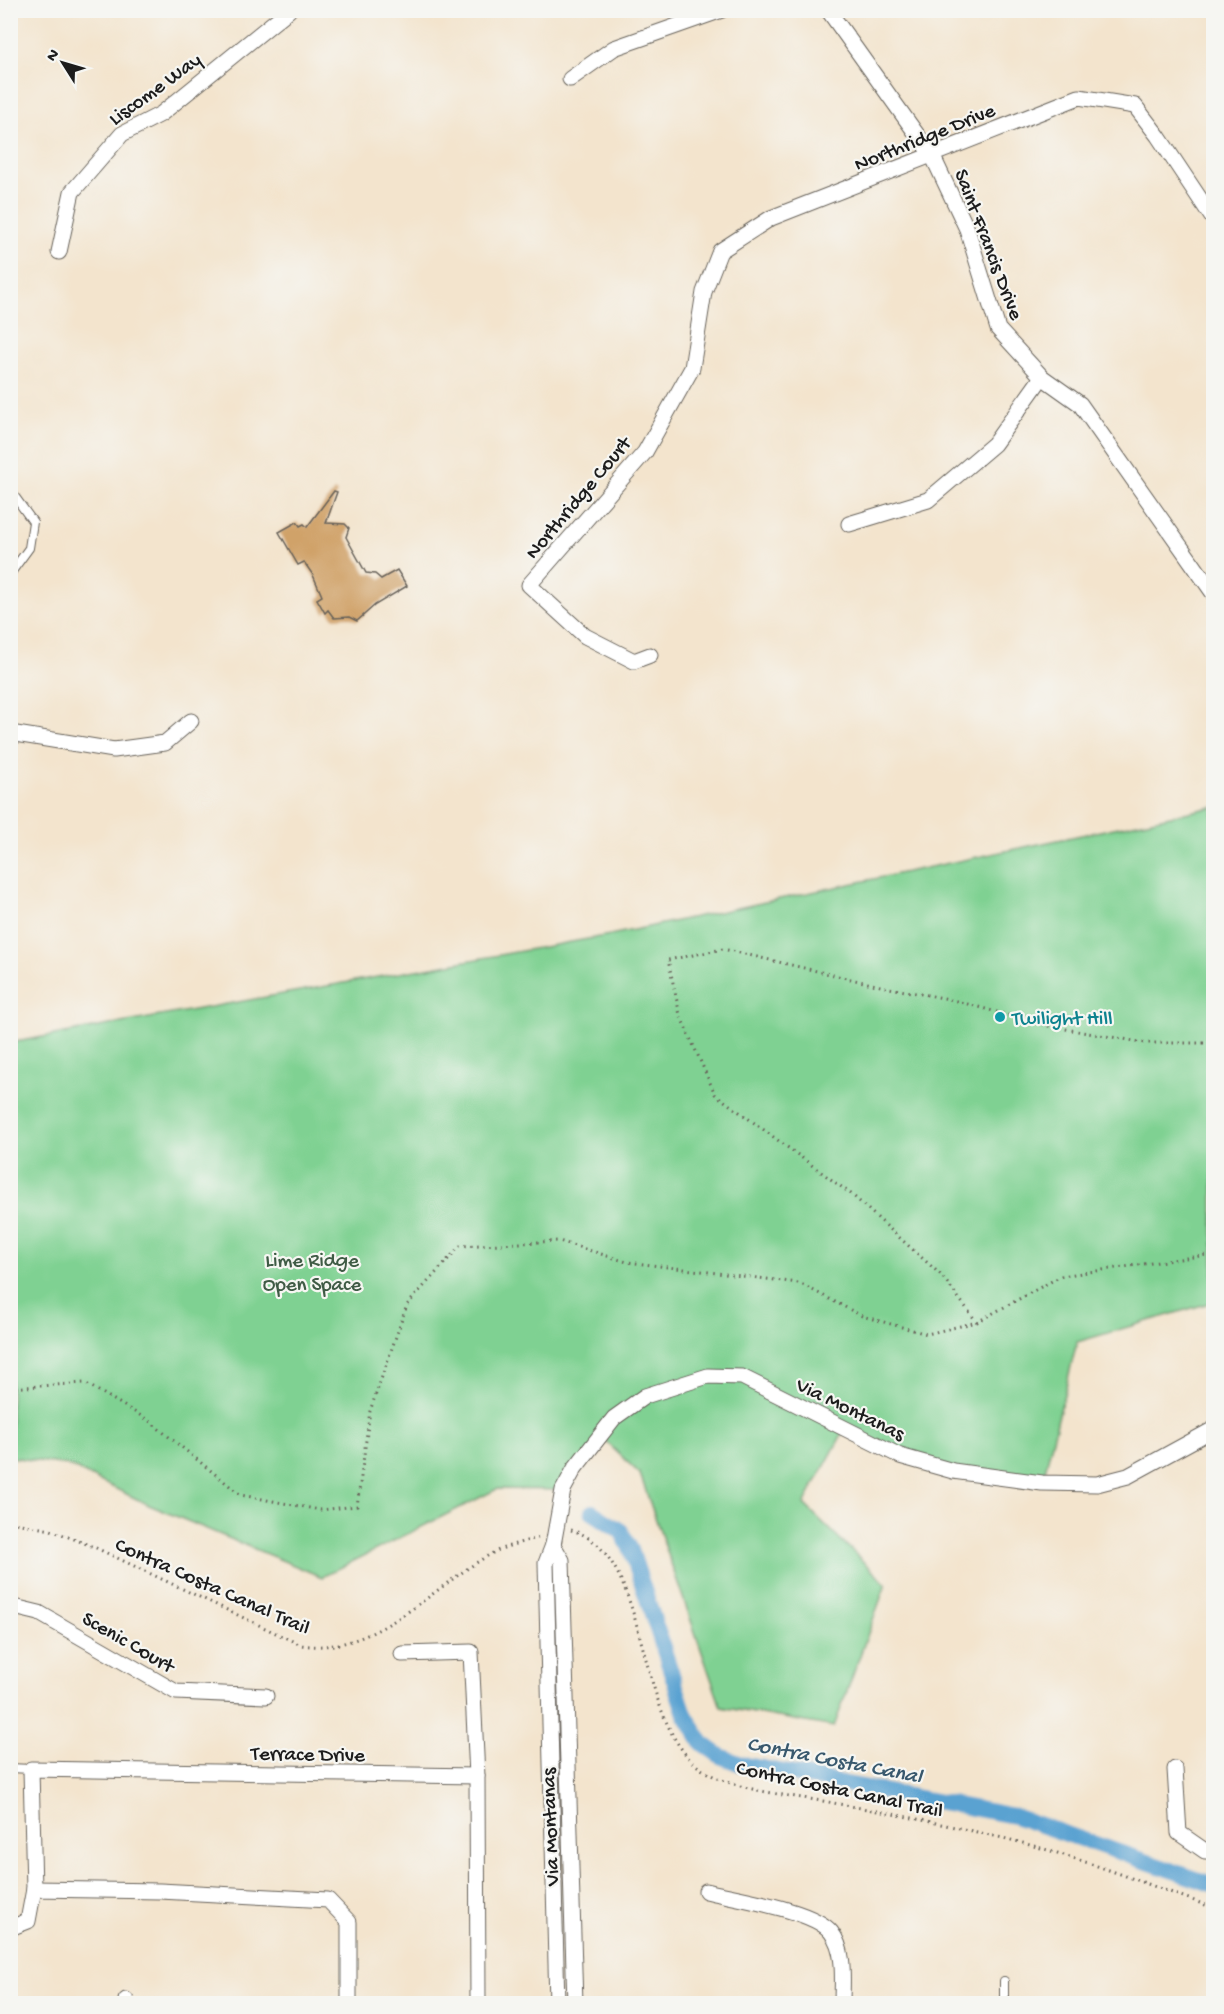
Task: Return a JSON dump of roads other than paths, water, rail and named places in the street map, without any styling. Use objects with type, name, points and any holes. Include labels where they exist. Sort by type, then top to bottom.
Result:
[{"type":"street","name":"Liscome Way","points":[[59,252],[72,192],[122,134],[162,114],[269,16],[289,10]]},
{"type":"street","points":[[570,79],[614,48],[722,10]]},
{"type":"street","name":"Saint Francis Drive","points":[[828,10],[933,156],[967,229],[998,329],[1042,377],[1080,404],[1214,594]]},
{"type":"street","name":"Northridge Drive","points":[[692,368],[704,292],[720,251],[771,218],[1079,97],[1135,106],[1214,220]]},
{"type":"street","name":"Northridge Court","points":[[650,655],[634,661],[585,636],[529,585],[645,452],[692,368]]},
{"type":"street","points":[[849,524],[928,500],[994,444],[1042,377]]},
{"type":"street","points":[[10,734],[114,750],[165,743],[191,721]]},
{"type":"street","name":"Via Montanas","points":[[557,2004],[546,1563],[563,1490],[575,1468],[614,1418],[645,1395],[708,1376],[742,1377],[900,1456],[953,1471],[1042,1483],[1097,1484],[1128,1476],[1214,1429]]},
{"type":"street","name":"Via Montanas","points":[[554,1533],[562,1560],[576,2004]]},
{"type":"street","name":"Scenic Court","points":[[10,1606],[39,1613],[176,1692],[266,1696]]},
{"type":"street","points":[[402,1654],[471,1652],[477,1776],[478,2004]]},
{"type":"street","points":[[10,1928],[28,1921],[34,1889],[31,1769]]},
{"type":"street","name":"Terrace Drive","points":[[31,1769],[477,1776]]},
{"type":"street","points":[[1175,1769],[1179,1833],[1205,1851],[1214,1851]]},
{"type":"street","points":[[34,1889],[160,1891],[328,1900],[349,1922],[349,2004]]},
{"type":"street","points":[[706,1891],[804,1914],[831,1931],[842,1958],[842,2004]]},
{"type":"lane","points":[[10,490],[33,522],[29,548],[10,574]]},
{"type":"lane","points":[[10,1768],[31,1769]]},
{"type":"lane","points":[[1004,1981],[1004,2004]]},
{"type":"waterway","name":"Contra Costa Canal","points":[[592,1512],[621,1531],[631,1550],[685,1714],[702,1743],[720,1756],[741,1764],[1014,1816],[1214,1885]]},
{"type":"place","name":"Twilight Hill","points":[[1000,1017]]},
{"type":"park label","name":"Lime Ridge Open Space","points":[[312,1271]]}]
